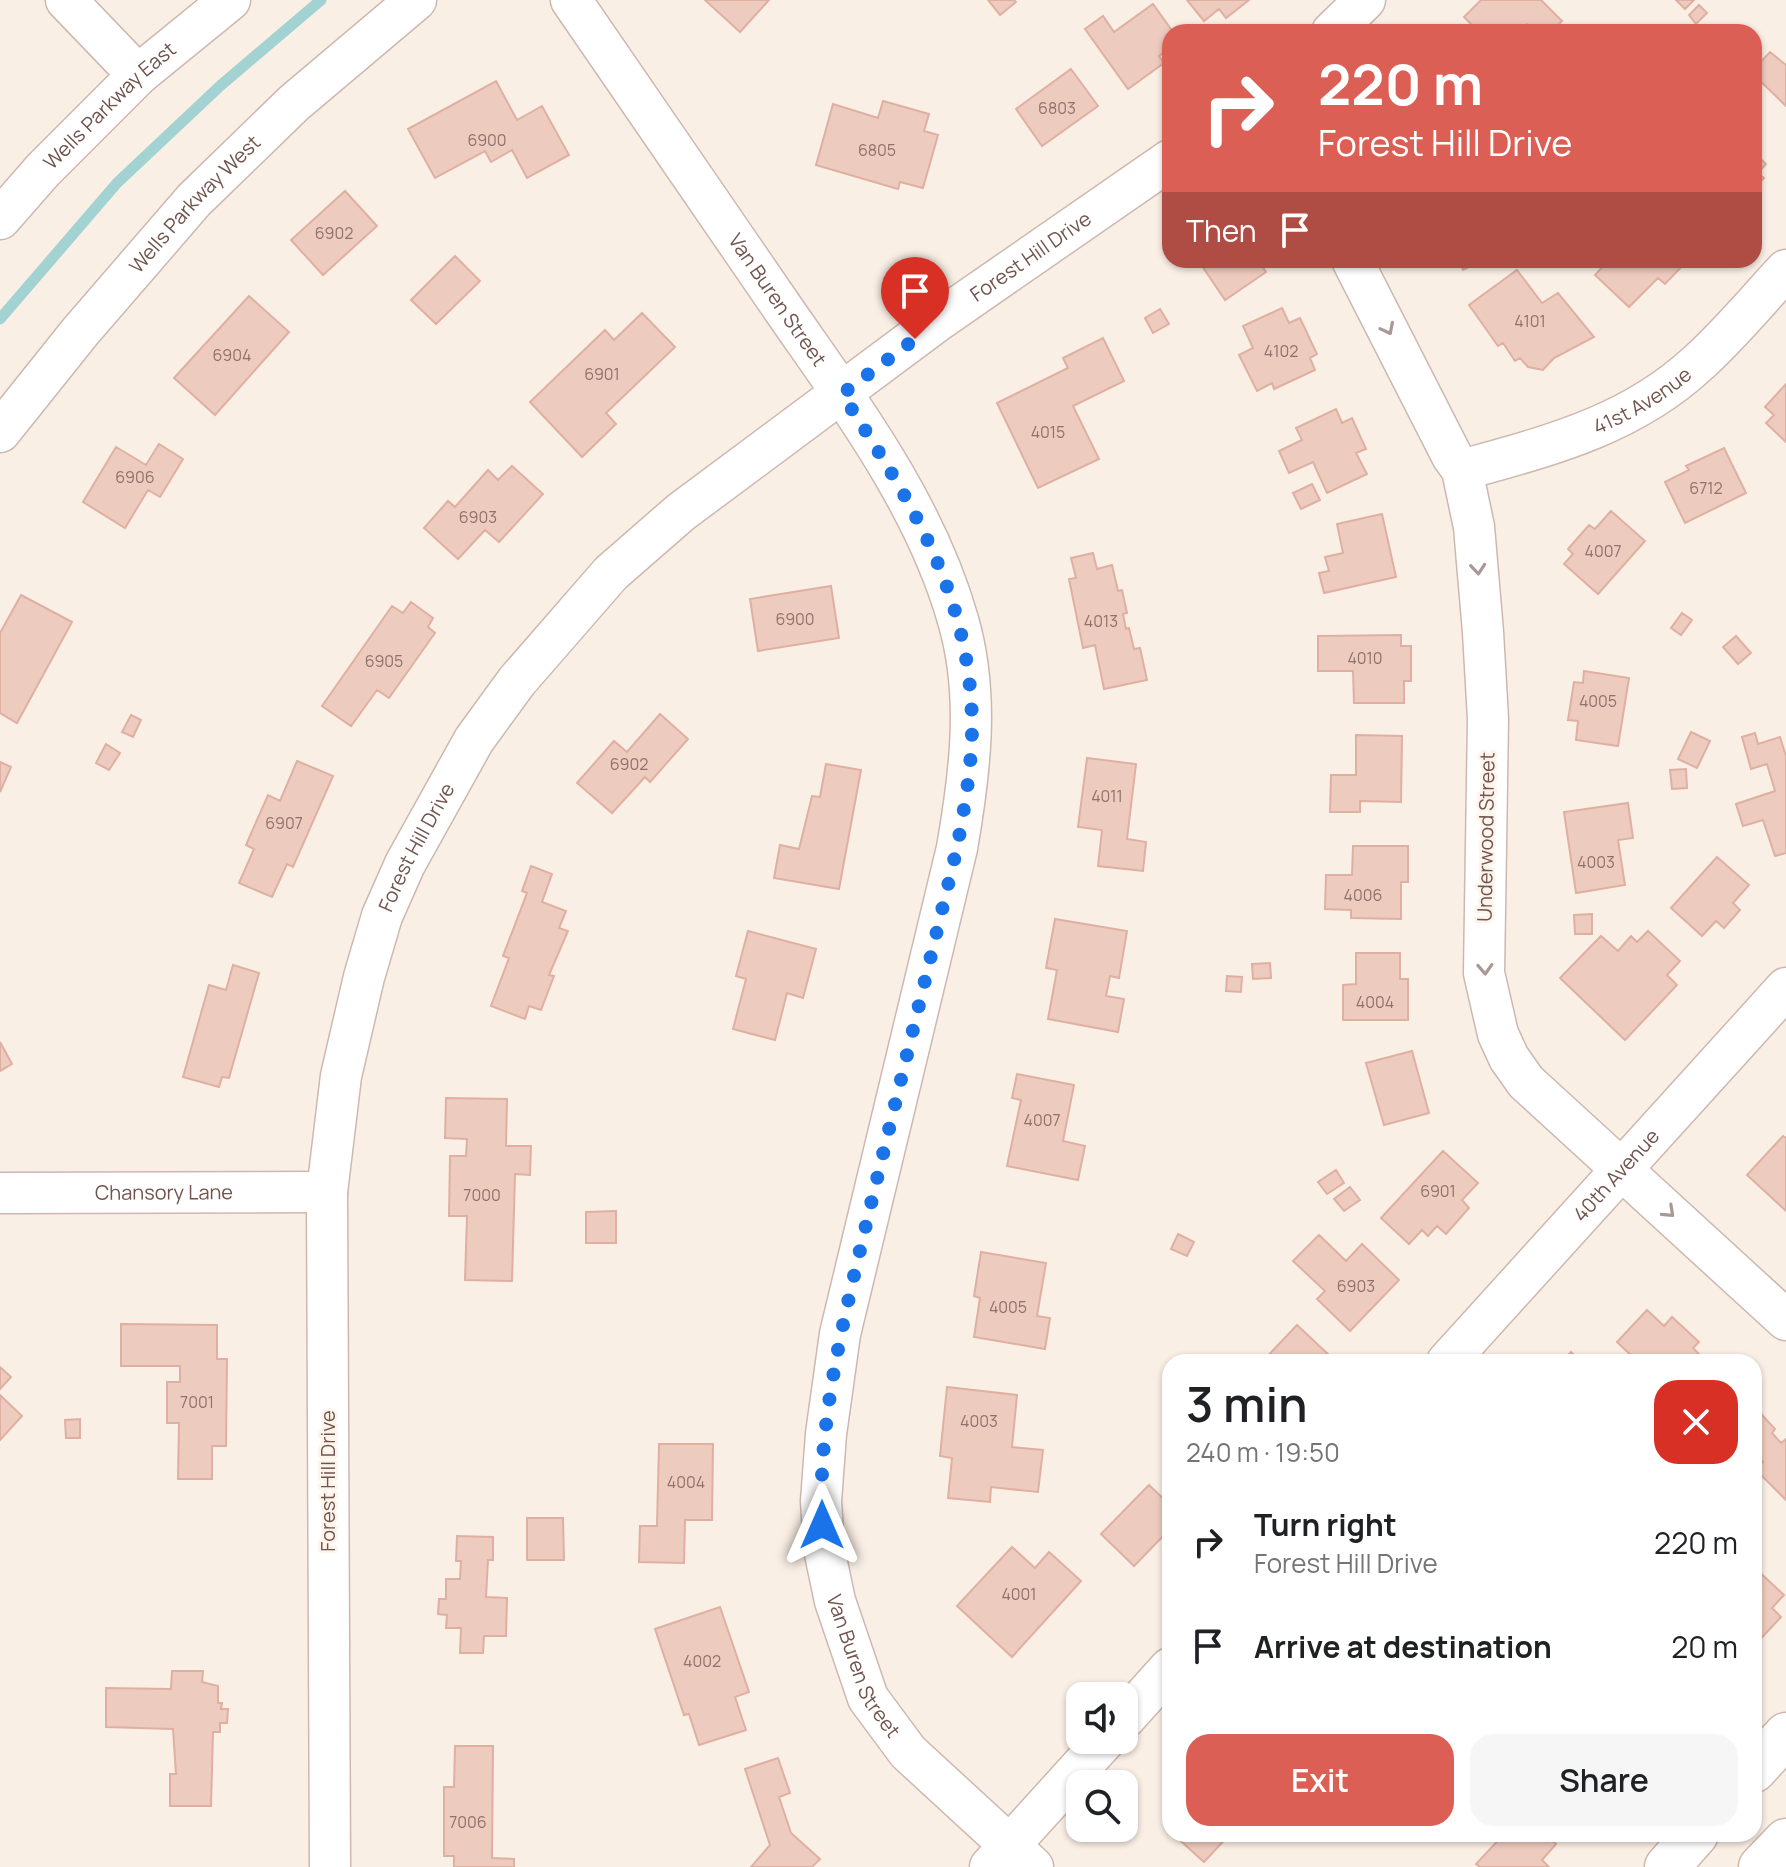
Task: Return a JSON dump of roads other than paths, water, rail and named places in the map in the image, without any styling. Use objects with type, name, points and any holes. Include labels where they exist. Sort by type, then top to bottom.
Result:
[{"type":"main road","points":[[1762,1761],[1786,1735]]},
{"type":"main road","points":[[1761,1867],[1786,1841]]},
{"type":"main road","points":[[1667,1867],[1689,1842]]},
{"type":"street","points":[[66,0],[138,75]]},
{"type":"street","name":"Wells Parkway East","points":[[0,219],[43,170],[138,75],[230,0]]},
{"type":"street","name":"Wells Parkway West","points":[[0,432],[80,332],[194,200],[294,103],[416,0]]},
{"type":"street","name":"Van Buren Street","points":[[571,0],[842,394],[900,484],[944,576],[959,622],[968,664],[972,732],[969,782],[957,848],[840,1334],[826,1434],[821,1501],[824,1549],[838,1613],[868,1698],[908,1752],[1011,1860]]},
{"type":"street","points":[[1340,24],[1365,0]]},
{"type":"street","name":"Forest Hill Drive","points":[[330,1867],[327,1192],[341,1076],[364,977],[382,916],[405,864],[474,740],[517,681],[611,573],[681,512],[951,311],[1162,166]]},
{"type":"street","name":"Underwood Street","points":[[1356,268],[1462,470],[1474,527],[1488,719],[1484,973],[1498,1034],[1509,1058],[1526,1082],[1786,1320]]},
{"type":"street","name":"41st Avenue","points":[[1462,470],[1579,436],[1631,412],[1698,364],[1786,270]]},
{"type":"street","name":"40th Avenue","points":[[1454,1354],[1786,988]]},
{"type":"street","name":"Chansory Lane","points":[[0,1193],[327,1192]]},
{"type":"street","points":[[1138,1703],[1162,1677]]},
{"type":"street","points":[[1011,1860],[1094,1754]]},
{"type":"waterway","points":[[0,319],[117,183],[220,86],[321,0]]}]
